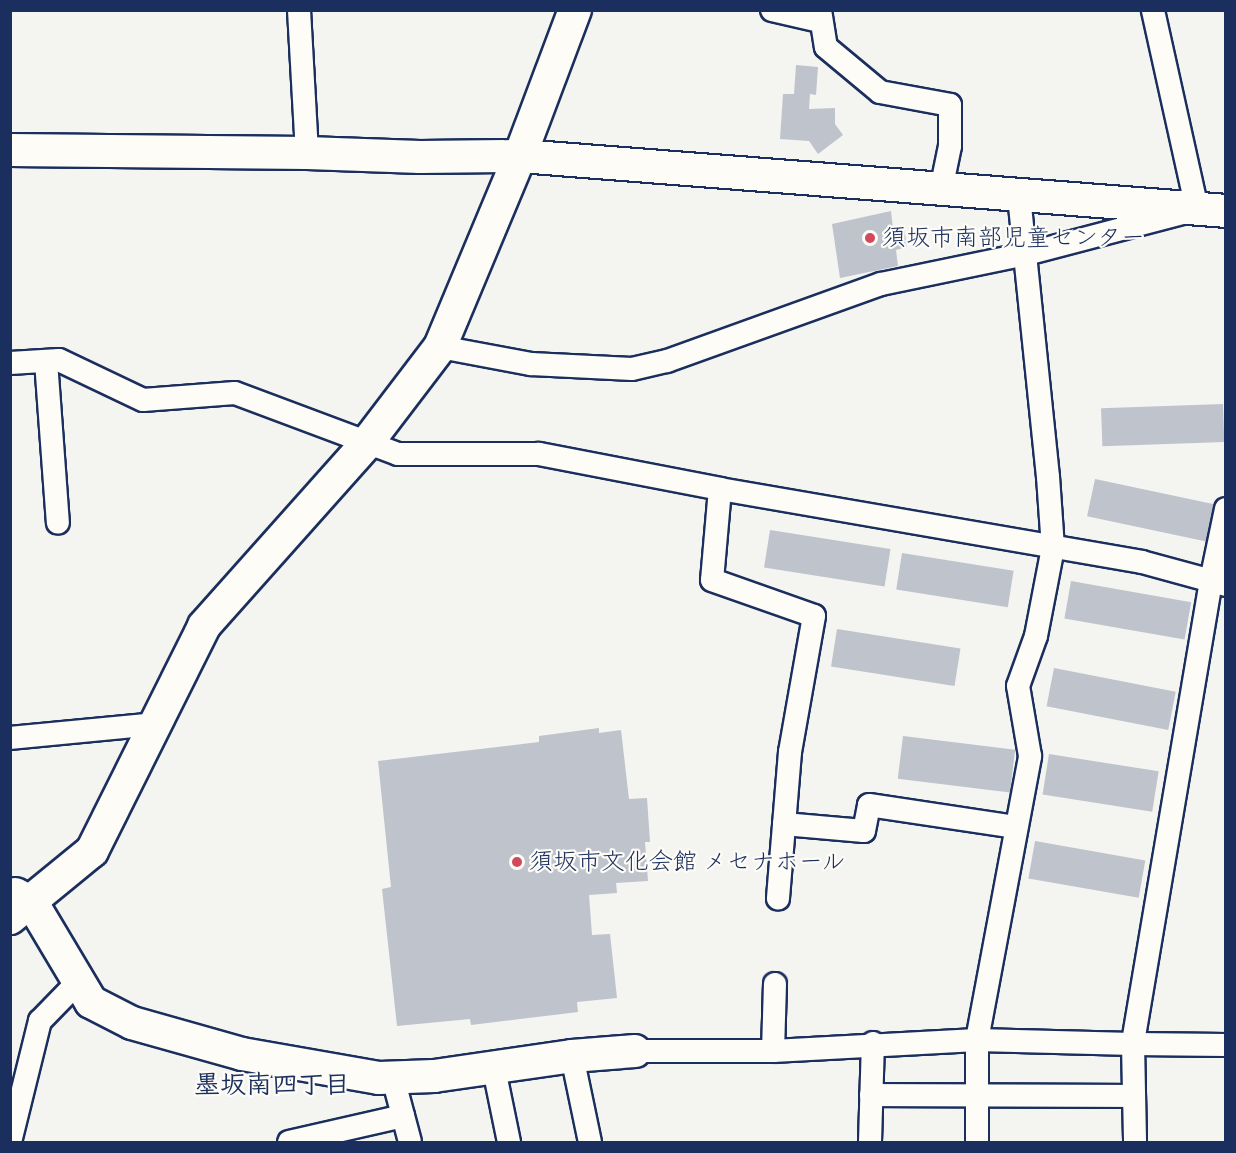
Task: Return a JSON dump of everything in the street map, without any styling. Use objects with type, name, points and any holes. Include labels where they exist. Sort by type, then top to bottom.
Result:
[{"type":"street","points":[[299,10],[307,153]]},
{"type":"street","points":[[575,10],[520,156],[440,347],[366,444],[204,626],[92,851],[18,904],[90,1002],[132,1023],[242,1054],[379,1078],[494,1070],[572,1056],[635,1051],[773,1050],[873,1043],[978,1040],[1226,1046]]},
{"type":"street","points":[[772,10],[820,16],[826,47],[880,92],[950,105],[950,146],[941,190]]},
{"type":"street","points":[[1153,10],[1211,210]]},
{"type":"street","points":[[10,150],[307,153],[420,157],[520,156],[1211,210]]},
{"type":"street","points":[[977,1143],[978,1040],[1030,756],[1018,686],[1036,636],[1053,548],[1019,196]]},
{"type":"street","points":[[440,347],[531,364],[632,369],[668,361],[880,284],[1026,254],[1211,210]]},
{"type":"street","points":[[10,363],[59,360],[143,400],[235,393],[366,444],[398,454],[539,454],[720,489],[1142,562],[1218,583]]},
{"type":"street","points":[[46,361],[58,523]]},
{"type":"street","points":[[720,489],[712,580],[814,616],[790,752],[778,899]]},
{"type":"street","points":[[1135,1143],[1133,1044],[1218,583],[1226,509]]},
{"type":"street","points":[[10,738],[156,724]]},
{"type":"street","points":[[784,825],[864,831],[869,805],[1016,827]]},
{"type":"street","points":[[10,1142],[40,1021],[77,983]]},
{"type":"street","points":[[773,1050],[775,984]]},
{"type":"street","points":[[870,1143],[873,1043]]},
{"type":"street","points":[[572,1056],[590,1143]]},
{"type":"street","points":[[494,1070],[509,1143]]},
{"type":"street","points":[[393,1078],[410,1143]]},
{"type":"street","points":[[871,1095],[1134,1096]]},
{"type":"street","points":[[289,1143],[403,1116]]},
{"type":"building","points":[[796,65],[818,67],[816,95],[810,94],[809,109],[835,108],[835,124],[843,135],[818,154],[809,141],[780,139],[783,94],[794,94]]},
{"type":"building","name":"須坂市南部児童センター","points":[[891,211],[893,229],[904,227],[907,247],[896,250],[898,266],[840,278],[832,224]]},
{"type":"building","points":[[1223,404],[1224,442],[1102,446],[1101,408]]},
{"type":"building","points":[[1095,479],[1215,505],[1207,542],[1087,516]]},
{"type":"building","points":[[770,530],[890,549],[885,587],[764,568]]},
{"type":"building","points":[[902,553],[1014,571],[1008,607],[896,590]]},
{"type":"building","points":[[1071,581],[1191,602],[1185,640],[1064,618]]},
{"type":"building","points":[[837,629],[960,649],[955,686],[831,667]]},
{"type":"building","points":[[1054,668],[1176,692],[1168,730],[1047,706]]},
{"type":"building","name":"須坂市文化会館 メセナホール","points":[[599,728],[599,733],[621,730],[629,799],[647,798],[650,842],[645,842],[648,881],[616,883],[617,893],[589,895],[592,935],[610,934],[617,998],[577,1002],[578,1012],[471,1025],[470,1019],[397,1026],[382,889],[391,887],[378,761],[539,742],[539,736]]},
{"type":"building","points":[[903,736],[1015,750],[1010,792],[898,779]]},
{"type":"building","points":[[1049,754],[1159,771],[1152,812],[1043,794]]},
{"type":"building","points":[[1035,841],[1145,860],[1139,898],[1028,878]]},
{"type":"place","name":"須坂市南部児童センター","points":[[870,238]]},
{"type":"place","name":"須坂市文化会館 メセナホール","points":[[517,862]]},
{"type":"district","name":"墨坂南四丁目","points":[[272,1085]]}]
